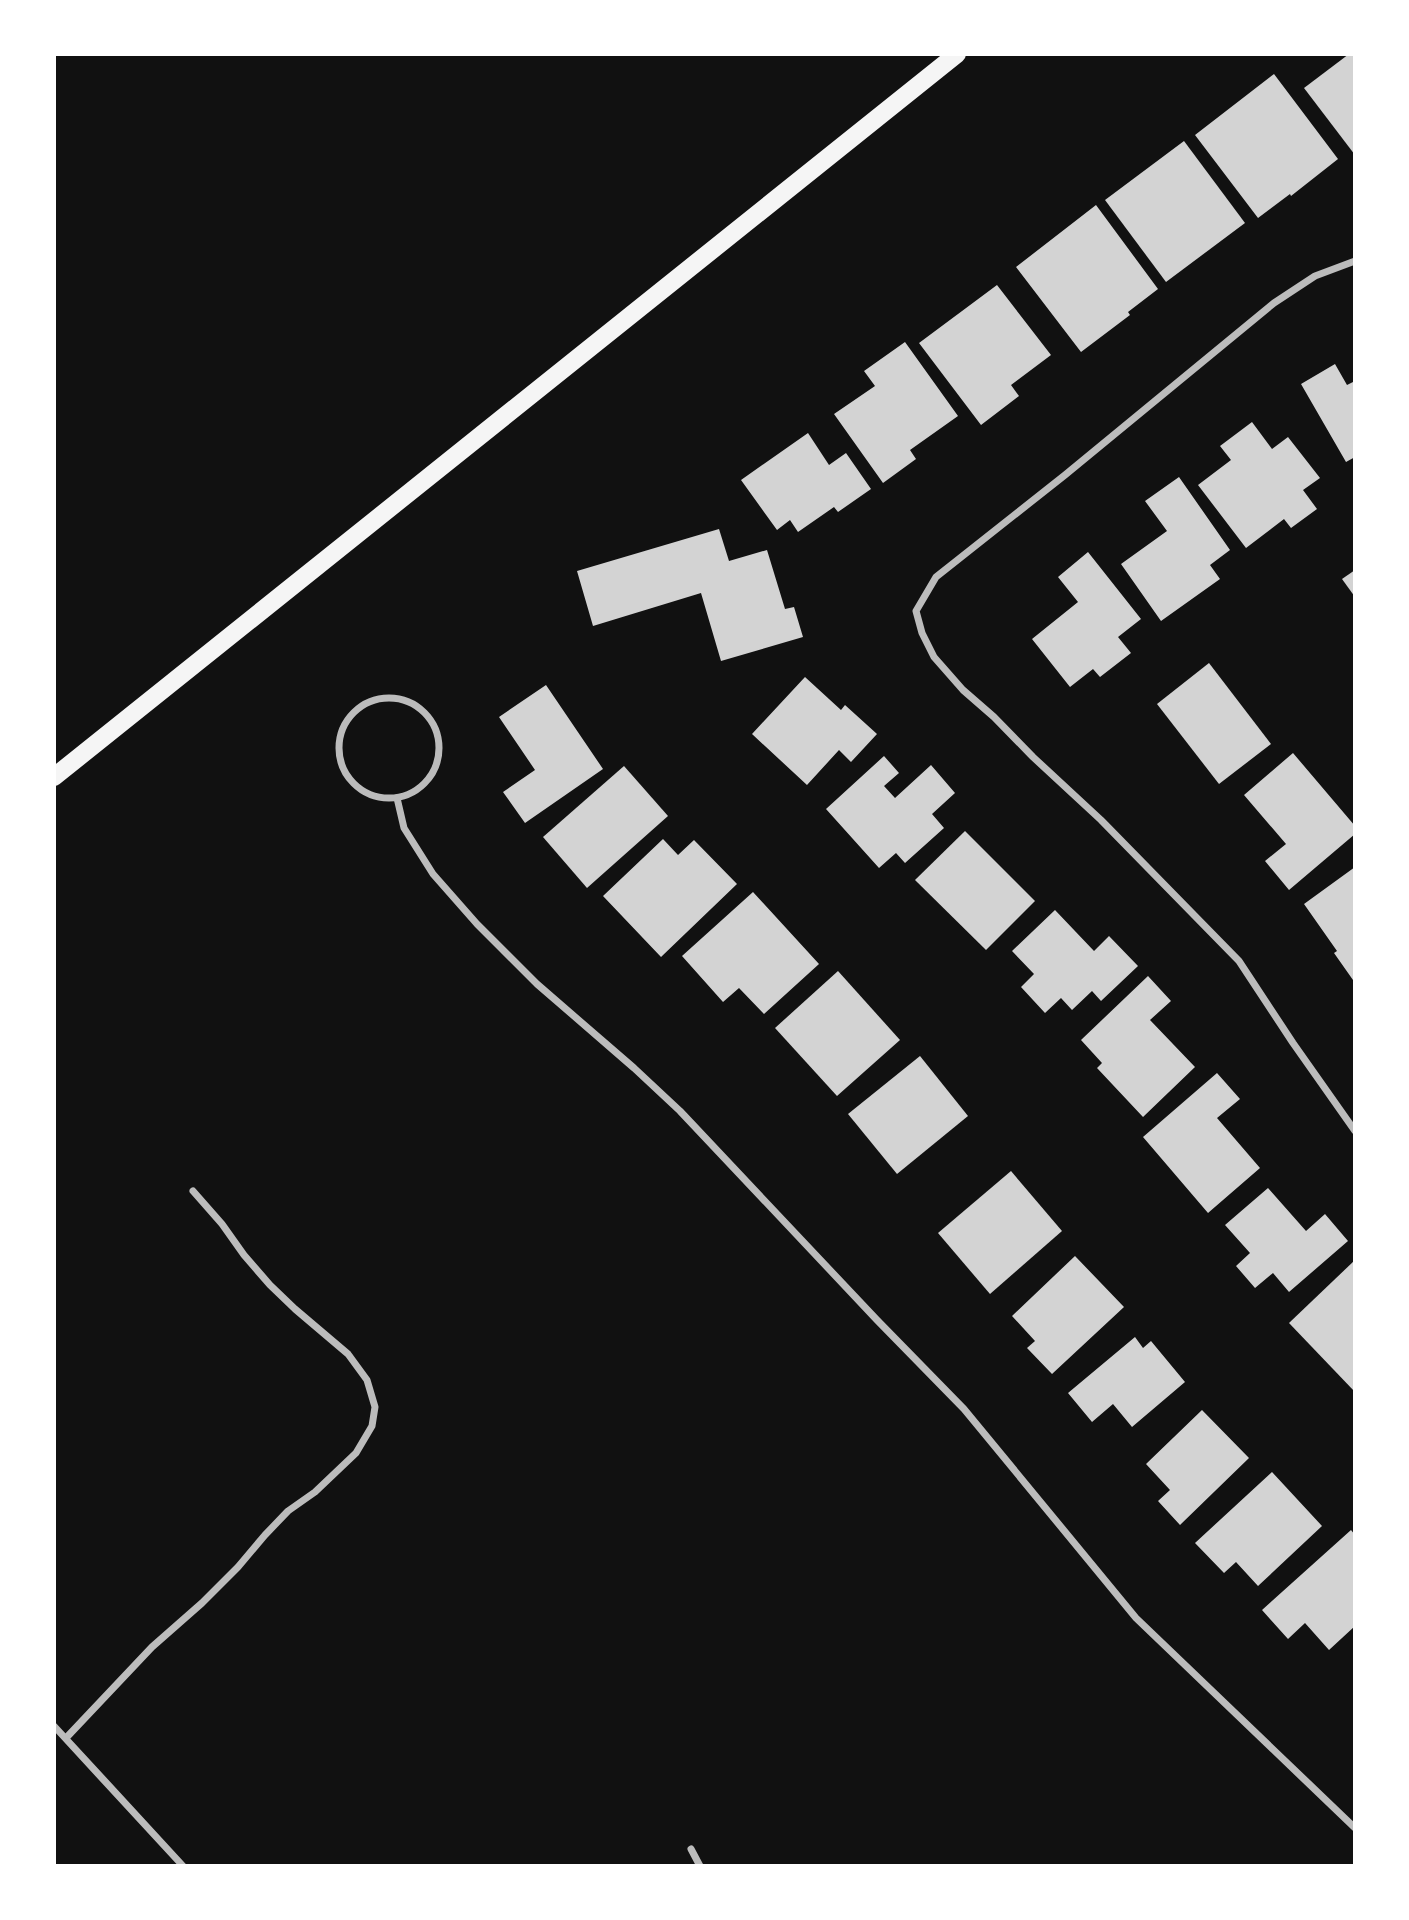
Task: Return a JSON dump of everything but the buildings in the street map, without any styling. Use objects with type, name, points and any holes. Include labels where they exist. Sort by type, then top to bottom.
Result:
[{"type":"main road","points":[[54,777],[957,54]]},
{"type":"street","points":[[1355,261],[1315,276],[1274,303],[936,577],[916,611],[934,657],[963,690],[1101,820],[1239,961],[1355,1131]]},
{"type":"street","points":[[381,699],[400,700],[418,708],[432,722],[439,741],[438,760],[430,778],[415,791],[397,798],[377,797],[359,789],[346,775],[339,756],[340,737],[348,719],[362,706],[381,699]]},
{"type":"street","points":[[397,798],[404,828],[433,874],[477,924],[537,984],[680,1111],[964,1409],[1136,1618],[1355,1829]]},
{"type":"street","points":[[66,1738],[152,1647],[238,1567],[288,1511],[315,1492],[356,1453],[372,1426],[375,1407],[368,1380],[348,1354],[270,1285],[193,1191]]},
{"type":"street","points":[[54,1726],[183,1866]]},
{"type":"street","points":[[691,1849],[700,1866]]}]
